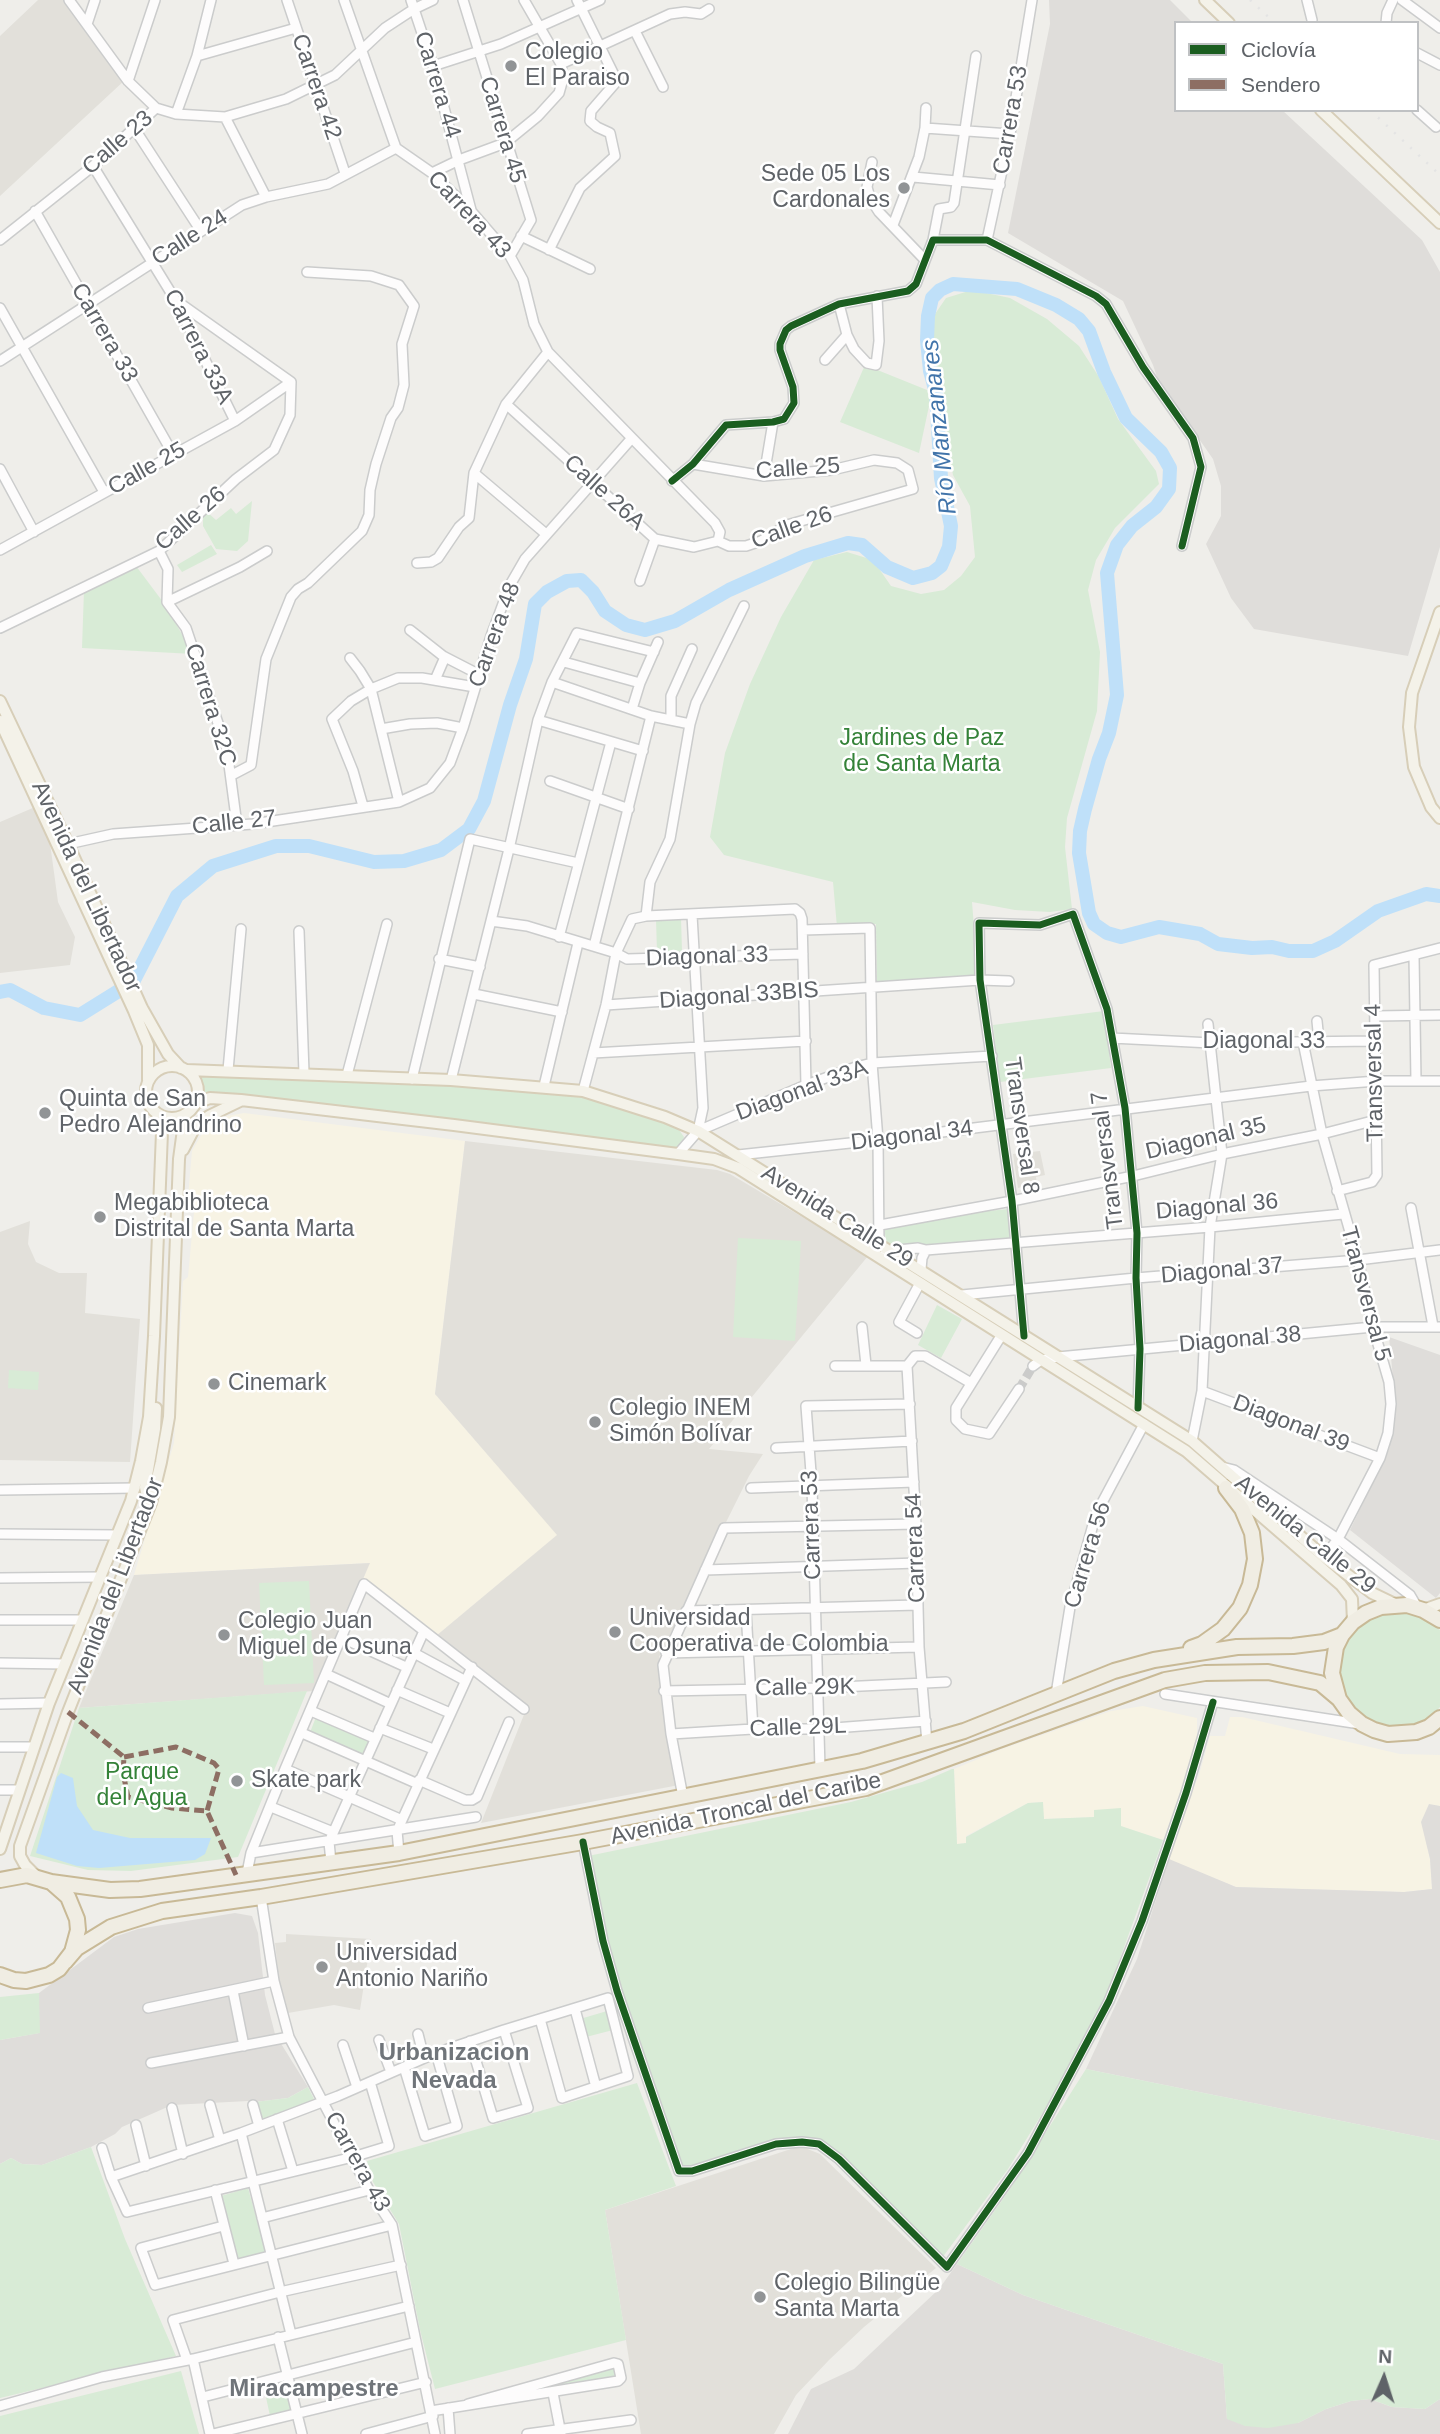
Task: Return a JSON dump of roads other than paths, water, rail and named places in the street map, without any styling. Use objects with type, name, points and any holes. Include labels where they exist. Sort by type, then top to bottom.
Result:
[{"type":"highway","points":[[1154,1660],[1202,1644],[1223,1629],[1240,1608],[1251,1585],[1255,1559],[1252,1533],[1242,1509],[1226,1488]]},
{"type":"highway","points":[[1339,1699],[1332,1673],[1336,1647],[1353,1622],[1381,1607],[1396,1605],[1420,1609],[1440,1620]]},
{"type":"highway","name":"Avenida Troncal del Caribe","points":[[36,1876],[51,1882],[110,1890],[140,1889],[400,1853],[862,1761],[964,1731],[1114,1671],[1154,1660],[1237,1647],[1293,1646],[1324,1642],[1342,1635]]},
{"type":"highway","name":"Avenida Troncal del Caribe","points":[[5,1980],[38,1980],[49,1975],[89,1939],[135,1917],[583,1842],[866,1788],[1165,1680],[1215,1672],[1268,1672],[1320,1683],[1362,1724]]},
{"type":"highway","points":[[1362,1724],[1388,1734],[1416,1732],[1436,1723]]},
{"type":"highway","points":[[0,1880],[17,1875],[36,1876]]},
{"type":"highway","points":[[51,1882],[68,1898],[77,1919],[76,1942],[65,1962]]},
{"type":"main road","points":[[1205,0],[1227,21]]},
{"type":"main road","points":[[1323,112],[1440,223]]},
{"type":"main road","points":[[1440,612],[1412,693],[1409,727],[1414,767],[1431,807],[1440,818]]},
{"type":"main road","name":"Avenida del Libertador","points":[[0,701],[5,729],[138,1009],[163,1046],[184,1069]]},
{"type":"main road","name":"Avenida del Libertador","points":[[5,729],[68,844],[103,934]]},
{"type":"main road","name":"Avenida del Libertador","points":[[138,1009],[148,1045],[148,1080]]},
{"type":"main road","points":[[166,1066],[184,1069],[197,1085],[196,1103],[185,1115],[171,1118],[158,1114],[147,1100],[148,1080],[166,1066]]},
{"type":"main road","name":"Avenida Calle 29","points":[[184,1069],[544,1086],[583,1091],[665,1116],[698,1131],[738,1155],[880,1252],[920,1283],[1037,1363],[1186,1451],[1341,1585],[1352,1599],[1353,1622]]},
{"type":"main road","name":"Avenida Calle 29","points":[[196,1103],[210,1098],[241,1100],[678,1154],[714,1159],[738,1168],[880,1252],[921,1269],[1192,1441],[1324,1557],[1372,1593],[1396,1605]]},
{"type":"main road","points":[[179,1159],[196,1125],[241,1100]]},
{"type":"main road","name":"Avenida del Libertador","points":[[0,1849],[49,1703],[135,1488],[149,1417],[162,1132],[158,1114]]},
{"type":"main road","name":"Avenida del Libertador","points":[[36,1876],[20,1856],[20,1846],[68,1712],[151,1503],[169,1417],[179,1159],[185,1115]]},
{"type":"main road","points":[[151,1381],[157,1401],[145,1487],[148,1501],[151,1503]]},
{"type":"main road","points":[[1420,1609],[1440,1604]]},
{"type":"street","points":[[69,0],[128,81],[156,108]]},
{"type":"street","points":[[87,24],[95,0]]},
{"type":"street","points":[[128,81],[155,0]]},
{"type":"street","points":[[176,114],[197,57],[211,0]]},
{"type":"street","name":"Carrera 42","points":[[286,0],[345,173]]},
{"type":"street","points":[[344,0],[396,148]]},
{"type":"street","name":"Calle 23","points":[[0,240],[93,166],[156,108],[176,114],[225,117],[286,99],[335,75],[412,4],[433,0]]},
{"type":"street","name":"Carrera 45","points":[[463,0],[505,143],[531,220],[510,256]]},
{"type":"street","points":[[432,173],[505,143],[538,116],[559,93],[563,79],[561,64],[524,0]]},
{"type":"street","points":[[433,66],[541,28],[579,4],[600,0]]},
{"type":"street","name":"Carrera 53","points":[[987,240],[1010,134],[1032,0]]},
{"type":"street","points":[[1307,0],[1312,20]]},
{"type":"street","points":[[1386,21],[1393,0]]},
{"type":"street","points":[[1402,0],[1440,28]]},
{"type":"street","name":"Carrera 44","points":[[412,4],[433,66],[471,211]]},
{"type":"street","points":[[549,250],[580,188],[615,156],[610,133],[590,121],[591,111],[617,81],[579,4]]},
{"type":"street","points":[[561,64],[670,14],[685,12],[701,15],[709,9]]},
{"type":"street","points":[[197,57],[296,28]]},
{"type":"street","points":[[635,31],[663,87]]},
{"type":"street","points":[[1419,54],[1440,65]]},
{"type":"street","points":[[672,481],[693,464],[726,425],[784,419],[794,403],[793,387],[780,350],[786,331],[791,326],[839,304],[908,291],[916,284],[933,240],[938,211],[940,207],[953,206],[967,129],[976,56]]},
{"type":"street","points":[[894,225],[913,177],[925,128],[926,108]]},
{"type":"street","points":[[1419,112],[1439,129]]},
{"type":"street","points":[[225,117],[265,197]]},
{"type":"street","points":[[134,128],[201,231]]},
{"type":"street","points":[[925,128],[1010,134]]},
{"type":"street","name":"Carrera 43","points":[[396,148],[432,173],[471,211],[510,256],[523,280],[534,324],[548,352]]},
{"type":"street","name":"Calle 24","points":[[0,361],[242,205],[265,197],[328,184],[396,148]]},
{"type":"street","points":[[873,162],[867,187],[870,198],[879,212],[924,259]]},
{"type":"street","name":"Carrera 33A","points":[[93,166],[176,301],[235,421]]},
{"type":"street","points":[[913,177],[1000,185]]},
{"type":"street","name":"Carrera 33","points":[[35,211],[173,454]]},
{"type":"street","points":[[522,236],[590,269]]},
{"type":"street","points":[[933,240],[987,240],[1096,296],[1106,304],[1143,367],[1193,438],[1201,467],[1182,546]]},
{"type":"street","points":[[232,775],[251,765],[266,659],[291,597],[362,531],[369,515],[370,490],[376,464],[404,385],[402,344],[414,306],[399,285],[371,276],[307,272]]},
{"type":"street","points":[[839,304],[846,335],[854,349],[867,363],[876,365],[879,341],[877,296]]},
{"type":"street","points":[[176,301],[291,382]]},
{"type":"street","points":[[0,308],[104,492]]},
{"type":"street","points":[[825,360],[846,335]]},
{"type":"street","points":[[416,563],[430,562],[438,558],[459,527],[469,518],[474,473],[506,404],[548,352]]},
{"type":"street","name":"Calle 26","points":[[548,352],[715,523],[720,532],[718,541],[729,546],[746,546],[761,541],[787,525],[913,489]]},
{"type":"street","name":"Calle 26","points":[[0,628],[159,551],[236,479],[274,450],[290,415],[291,382]]},
{"type":"street","name":"Calle 25","points":[[0,550],[235,421],[291,382]]},
{"type":"street","name":"Calle 26A","points":[[506,404],[656,539],[694,547],[718,541]]},
{"type":"street","points":[[764,476],[773,422]]},
{"type":"street","name":"Carrera 48","points":[[399,802],[430,788],[450,763],[510,585],[525,559],[632,438]]},
{"type":"street","name":"Calle 25","points":[[693,464],[764,476],[832,470],[874,460],[904,465],[913,489]]},
{"type":"street","points":[[0,469],[34,532]]},
{"type":"street","points":[[474,473],[546,534]]},
{"type":"street","points":[[640,581],[656,539]]},
{"type":"street","points":[[159,551],[168,569],[167,602],[267,551]]},
{"type":"street","name":"Carrera 32C","points":[[167,602],[186,628],[227,750],[237,825]]},
{"type":"street","points":[[646,916],[650,882],[670,839],[690,724],[696,704],[744,606]]},
{"type":"street","points":[[410,630],[445,657],[478,674]]},
{"type":"street","points":[[451,1080],[474,994],[538,720],[552,682],[577,633],[654,652]]},
{"type":"street","points":[[632,709],[658,642]]},
{"type":"street","points":[[671,720],[671,696],[692,649]]},
{"type":"street","points":[[435,680],[445,657]]},
{"type":"street","points":[[350,658],[371,690],[399,802]]},
{"type":"street","points":[[564,662],[640,683]]},
{"type":"street","points":[[363,806],[354,771],[332,719],[351,701],[398,678],[435,680],[475,687]]},
{"type":"street","points":[[552,682],[651,716],[690,724]]},
{"type":"street","points":[[594,946],[651,716]]},
{"type":"street","points":[[538,720],[643,751]]},
{"type":"street","points":[[382,729],[437,723],[463,728]]},
{"type":"street","points":[[559,937],[611,742]]},
{"type":"street","points":[[550,781],[629,809]]},
{"type":"street","name":"Calle 27","points":[[68,844],[113,834],[237,825],[399,802]]},
{"type":"street","points":[[412,1079],[470,839],[578,863]]},
{"type":"street","points":[[583,1091],[606,1005],[616,953],[632,919],[646,916],[795,909],[800,913],[803,930],[806,1085]]},
{"type":"street","name":"Transversal 8","points":[[1024,1336],[1012,1201],[979,980],[979,923],[1040,925],[1073,914]]},
{"type":"street","name":"Transversal 7","points":[[1073,914],[1107,1009],[1125,1108],[1137,1233],[1139,1408]]},
{"type":"street","points":[[678,1154],[698,1131],[703,1108],[692,915]]},
{"type":"street","name":"Diagonal 33","points":[[491,921],[527,926],[636,960],[803,954]]},
{"type":"street","points":[[347,1075],[387,924]]},
{"type":"street","points":[[803,930],[870,928],[872,1063],[878,1140],[880,1252]]},
{"type":"street","points":[[228,1070],[241,929]]},
{"type":"street","points":[[299,931],[304,1073]]},
{"type":"street","points":[[544,1086],[578,943]]},
{"type":"street","points":[[1416,1081],[1414,956],[1440,948]]},
{"type":"street","name":"Transversal 4","points":[[1337,1191],[1372,1182],[1377,1175],[1373,968],[1377,963],[1414,956]]},
{"type":"street","points":[[439,959],[480,967]]},
{"type":"street","points":[[979,980],[1009,981]]},
{"type":"street","name":"Diagonal 33BIS","points":[[606,1005],[979,980]]},
{"type":"street","points":[[474,994],[562,1012]]},
{"type":"street","points":[[1375,1016],[1440,1015]]},
{"type":"street","points":[[1317,1021],[1319,1041]]},
{"type":"street","points":[[1192,1441],[1202,1391],[1210,1227],[1222,1154],[1208,1024]]},
{"type":"street","name":"Diagonal 33","points":[[1112,1038],[1211,1043],[1375,1041]]},
{"type":"street","name":"Diagonal 33A","points":[[593,1053],[806,1041]]},
{"type":"street","name":"Transversal 5","points":[[1303,1042],[1322,1135],[1358,1260],[1389,1382],[1391,1404],[1388,1433],[1380,1458],[1338,1539],[1324,1557]]},
{"type":"street","name":"Diagonal 33A","points":[[698,1131],[806,1085],[872,1063],[992,1056]]},
{"type":"street","name":"Diagonal 34","points":[[738,1155],[878,1140],[1217,1096],[1377,1081],[1440,1080]]},
{"type":"street","name":"Diagonal 35","points":[[880,1225],[1133,1176],[1222,1154],[1322,1135],[1376,1120]]},
{"type":"street","points":[[1411,1208],[1436,1326]]},
{"type":"street","name":"Diagonal 36","points":[[880,1252],[1210,1227],[1343,1213]]},
{"type":"street","points":[[921,1269],[926,1250]]},
{"type":"street","name":"Diagonal 37","points":[[962,1295],[1208,1271],[1358,1260],[1440,1250]]},
{"type":"street","points":[[917,1333],[899,1322],[920,1283]]},
{"type":"street","name":"Diagonal 38","points":[[1037,1363],[1058,1357],[1373,1327],[1436,1326]]},
{"type":"street","points":[[862,1327],[866,1366]]},
{"type":"street","points":[[1001,1336],[956,1408],[956,1420],[965,1429],[989,1434],[1019,1389]]},
{"type":"street","points":[[835,1366],[907,1366],[915,1356],[925,1356],[971,1383]]},
{"type":"street","name":"Carrera 54","points":[[907,1366],[916,1524],[919,1647],[927,1743]]},
{"type":"street","name":"Diagonal 39","points":[[1202,1391],[1380,1458]]},
{"type":"street","name":"Carrera 53","points":[[820,1769],[821,1729],[812,1486],[806,1406],[910,1404]]},
{"type":"street","name":"Carrera 56","points":[[1056,1694],[1070,1607],[1096,1514],[1144,1424]]},
{"type":"street","points":[[776,1448],[912,1441]]},
{"type":"street","points":[[1222,1467],[1234,1470],[1338,1539],[1410,1595],[1420,1609]]},
{"type":"street","points":[[751,1488],[914,1482]]},
{"type":"street","points":[[0,1490],[135,1488]]},
{"type":"street","points":[[683,1797],[664,1691],[663,1665],[666,1653],[724,1528],[916,1524]]},
{"type":"street","points":[[0,1534],[117,1535]]},
{"type":"street","points":[[705,1570],[917,1563]]},
{"type":"street","points":[[0,1578],[101,1577]]},
{"type":"street","points":[[247,1873],[251,1853],[285,1769],[365,1584],[524,1709]]},
{"type":"street","points":[[686,1611],[918,1605]]},
{"type":"street","points":[[746,1611],[753,1729]]},
{"type":"street","points":[[0,1620],[83,1620]]},
{"type":"street","points":[[331,1862],[331,1837],[363,1761],[424,1631]]},
{"type":"street","points":[[342,1638],[406,1667]]},
{"type":"street","points":[[666,1653],[919,1647]]},
{"type":"street","points":[[414,1653],[464,1680]]},
{"type":"street","points":[[0,1663],[65,1664]]},
{"type":"street","points":[[400,1853],[397,1831],[472,1667]]},
{"type":"street","points":[[326,1674],[391,1704]]},
{"type":"street","name":"Calle 29K","points":[[664,1691],[922,1685],[946,1682]]},
{"type":"street","points":[[397,1690],[450,1713]]},
{"type":"street","points":[[1166,1694],[1362,1724]]},
{"type":"street","points":[[583,1842],[603,1941],[617,1991],[679,2171],[692,2171],[776,2144],[819,2144],[839,2159],[947,2267],[1028,2153],[1109,2001],[1142,1921],[1186,1793],[1213,1702]]},
{"type":"street","points":[[0,1704],[49,1703]]},
{"type":"street","points":[[311,1711],[374,1738]]},
{"type":"street","name":"Calle 29L","points":[[671,1734],[753,1729],[821,1729],[926,1721]]},
{"type":"street","points":[[302,1733],[363,1761],[465,1800],[472,1800],[477,1797],[509,1722]]},
{"type":"street","points":[[380,1727],[433,1749]]},
{"type":"street","points":[[0,1747],[33,1747]]},
{"type":"street","points":[[285,1769],[402,1820]]},
{"type":"street","points":[[0,1790],[19,1790]]},
{"type":"street","points":[[271,1807],[331,1837]]},
{"type":"street","points":[[251,1853],[331,1837],[397,1831],[476,1817]]},
{"type":"street","name":"Carrera 43","points":[[261,1897],[274,1981],[289,2037],[369,2190],[392,2225],[435,2434]]},
{"type":"street","points":[[148,2008],[274,1981]]},
{"type":"street","points":[[233,1991],[244,2046]]},
{"type":"street","points":[[111,2177],[241,2133],[436,2053],[503,2030],[540,2019],[575,2009],[608,1997],[628,2076],[562,2098],[540,2019]]},
{"type":"street","points":[[575,2009],[596,2087]]},
{"type":"street","points":[[470,2041],[492,2118],[528,2108],[503,2030]]},
{"type":"street","points":[[418,2034],[424,2058]]},
{"type":"street","points":[[151,2063],[289,2037]]},
{"type":"street","points":[[379,2040],[391,2072]]},
{"type":"street","points":[[343,2045],[357,2087]]},
{"type":"street","points":[[404,2067],[425,2136],[457,2126],[436,2053]]},
{"type":"street","points":[[102,2148],[111,2177],[127,2212],[352,2157],[389,2146],[370,2082]]},
{"type":"street","points":[[210,2105],[220,2140]]},
{"type":"street","points":[[253,2105],[259,2126]]},
{"type":"street","points":[[172,2108],[183,2154]]},
{"type":"street","points":[[277,2119],[293,2171]]},
{"type":"street","points":[[136,2125],[146,2166]]},
{"type":"street","points":[[241,2133],[291,2334]]},
{"type":"street","points":[[215,2190],[234,2264]]},
{"type":"street","points":[[262,2218],[369,2190]]},
{"type":"street","points":[[223,2226],[141,2248],[156,2285],[392,2225]]},
{"type":"street","points":[[401,2265],[279,2292],[173,2320],[203,2397],[211,2434],[426,2382]]},
{"type":"street","points":[[0,2406],[102,2377],[190,2360],[409,2305]]},
{"type":"street","points":[[278,2337],[302,2434]]},
{"type":"street","points":[[203,2397],[416,2342]]},
{"type":"street","points":[[366,2434],[448,2408],[618,2381],[621,2378],[618,2364],[468,2404]]},
{"type":"street","points":[[553,2393],[560,2431]]},
{"type":"street","points":[[448,2408],[450,2434]]},
{"type":"street","points":[[527,2434],[631,2420]]},
{"type":"water","points":[[61,1773],[73,1778],[77,1806],[93,1830],[130,1838],[211,1838],[205,1854],[195,1860],[99,1868],[77,1866],[36,1853],[57,1777]]},
{"type":"waterway","name":"Río Manzanares","points":[[0,992],[10,990],[44,1008],[80,1015],[133,982],[177,896],[213,866],[276,846],[309,846],[374,862],[404,861],[441,850],[469,829],[484,801],[510,705],[526,659],[535,604],[547,592],[567,581],[581,580],[593,592],[605,611],[626,625],[645,630],[675,621],[729,590],[805,556],[848,543],[862,545],[887,567],[913,578],[932,573],[941,566],[949,547],[951,526],[941,478],[936,393],[930,371],[927,340],[928,316],[932,298],[940,290],[953,284],[1017,289],[1056,305],[1079,319],[1089,331],[1104,372],[1126,418],[1161,452],[1170,468],[1169,489],[1156,507],[1132,526],[1117,545],[1107,573],[1117,695],[1109,733],[1085,809],[1079,853],[1089,913],[1094,924],[1107,933],[1121,937],[1159,927],[1200,934],[1218,944],[1313,951],[1335,941],[1378,911],[1426,894],[1440,896]]},
{"type":"tunnel","points":[[1019,1389],[1033,1366]]},
{"type":"railway","points":[[1250,0],[1273,21]]},
{"type":"railway","points":[[1372,112],[1440,175]]},
{"type":"place","name":"Colegio El Paraiso","points":[[511,66]]},
{"type":"place","name":"Sede 05 Los Cardonales","points":[[904,188]]},
{"type":"place","name":"Quinta de San Pedro Alejandrino","points":[[45,1113]]},
{"type":"place","name":"Megabiblioteca Distrital de Santa Marta","points":[[100,1217]]},
{"type":"place","name":"Cinemark","points":[[214,1384]]},
{"type":"place","name":"Colegio INEM Simón Bolívar","points":[[595,1422]]},
{"type":"place","name":"Universidad Cooperativa de Colombia","points":[[615,1632]]},
{"type":"place","name":"Colegio Juan Miguel de Osuna","points":[[224,1635]]},
{"type":"place","name":"Skate park","points":[[237,1781]]},
{"type":"place","name":"Universidad Antonio Nariño","points":[[322,1967]]},
{"type":"place","name":"Colegio Bilingüe Santa Marta","points":[[760,2297]]},
{"type":"district","name":"Urbanizacion Nevada","points":[[454,2067]]},
{"type":"district","name":"Miracampestre","points":[[314,2389]]},
{"type":"park label","name":"Jardines de Paz de Santa Marta","points":[[922,752]]},
{"type":"park label","name":"Parque del Agua","points":[[142,1786]]}]
